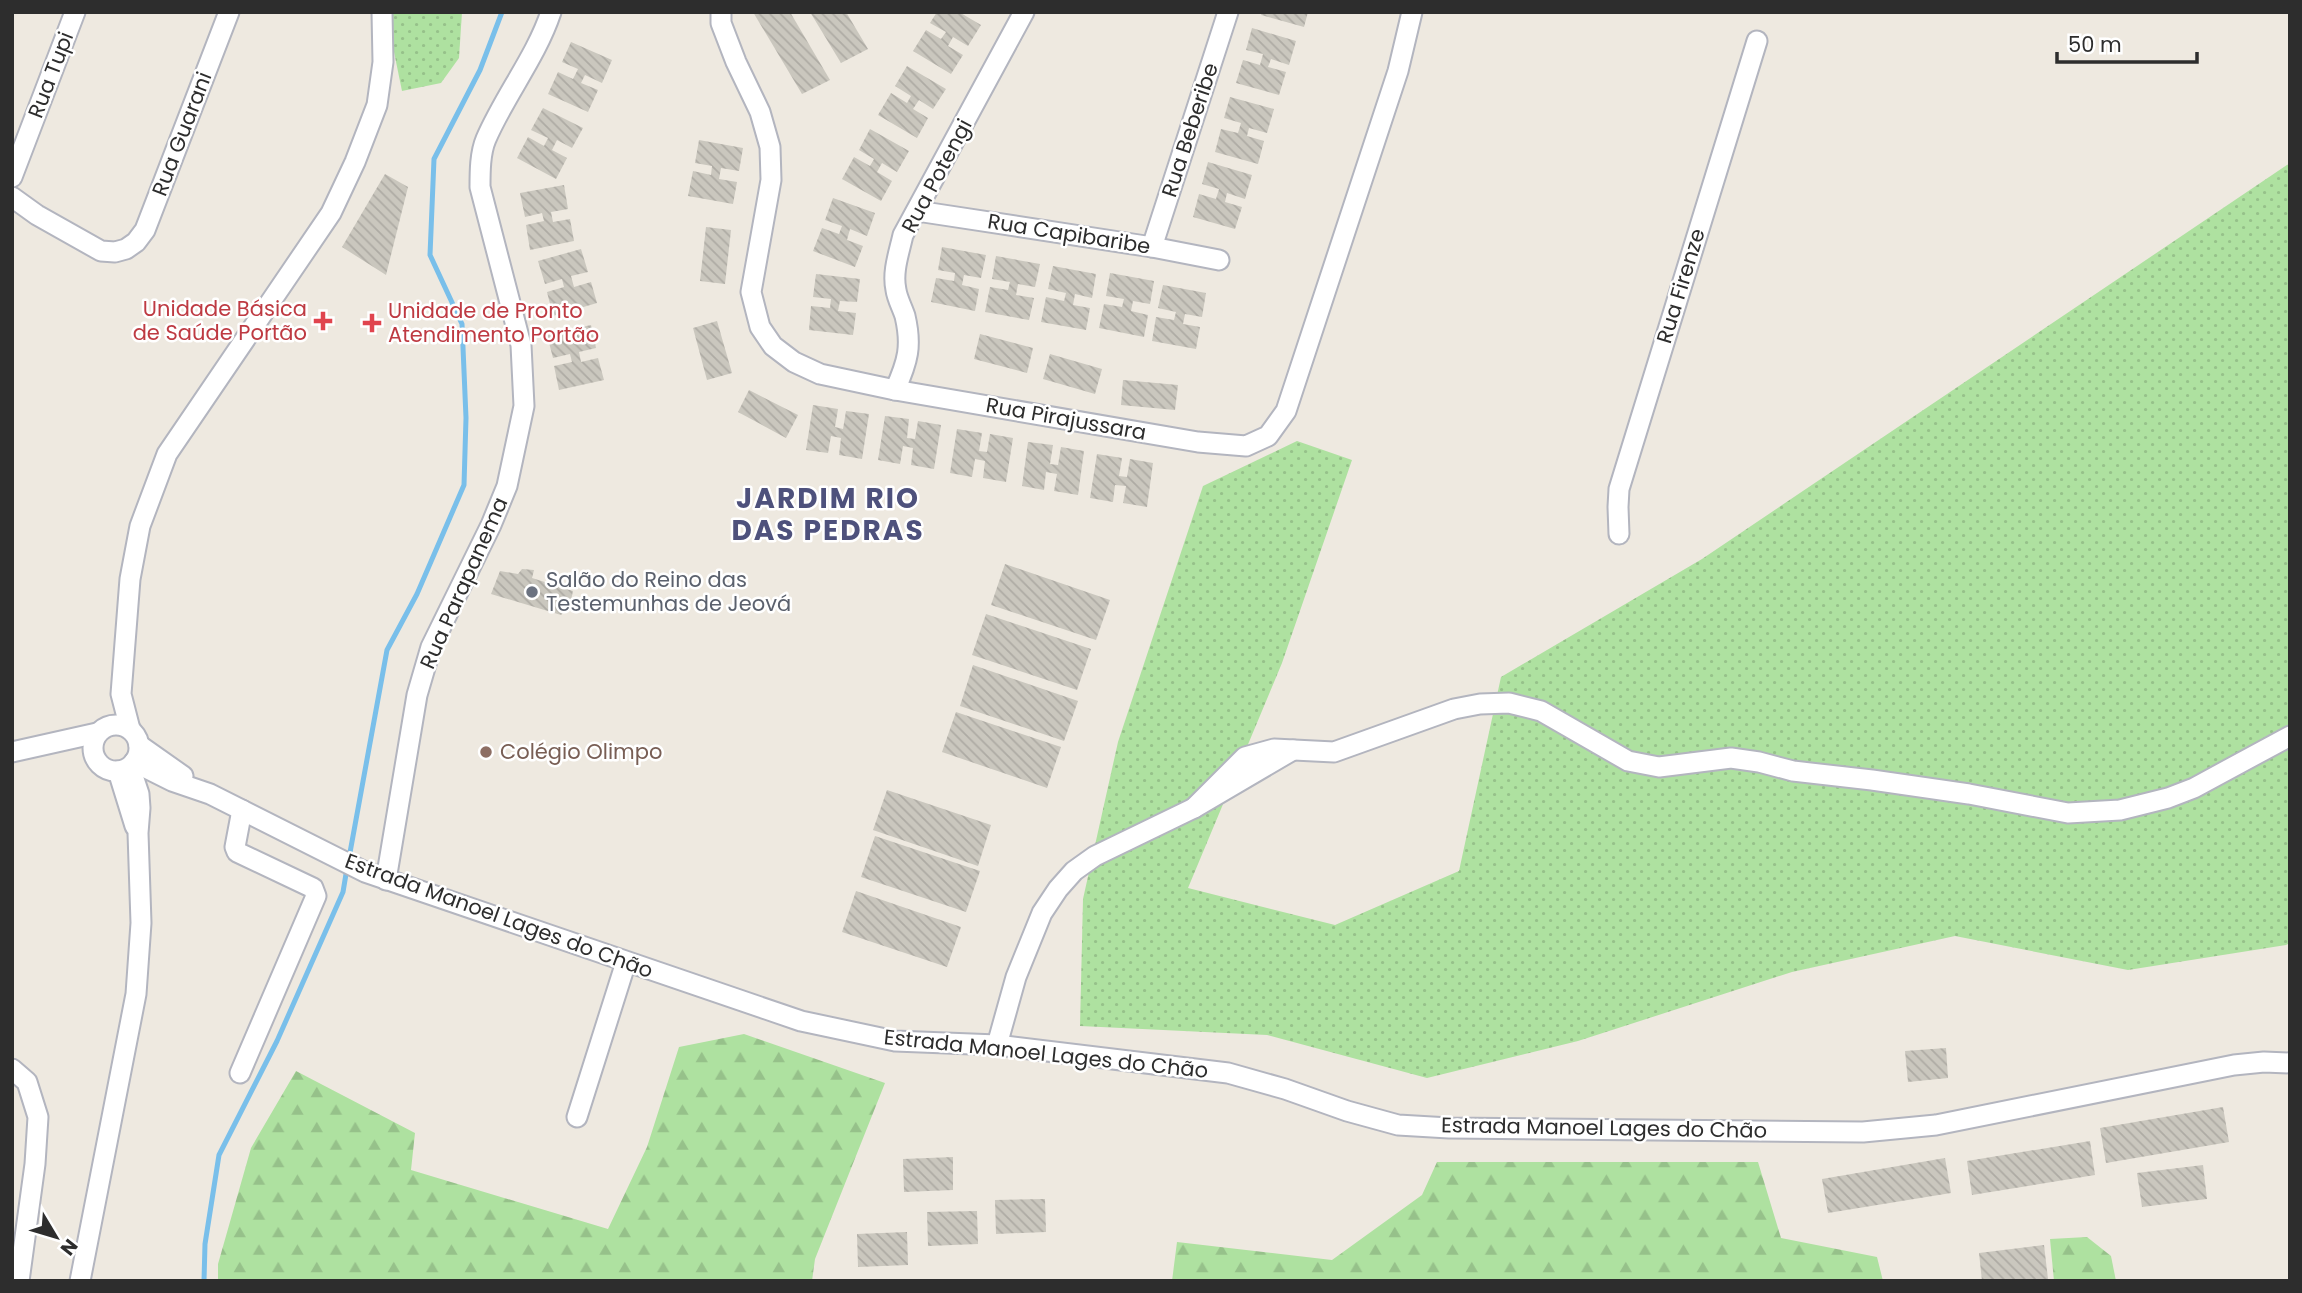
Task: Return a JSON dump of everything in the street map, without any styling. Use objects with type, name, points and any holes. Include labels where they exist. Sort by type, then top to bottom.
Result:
[{"type":"street","name":"Rua Tupi","points":[[12,177],[75,12]]},
{"type":"street","name":"Rua Guarani","points":[[12,197],[37,215],[101,251],[115,252],[136,242],[145,230],[229,12]]},
{"type":"street","points":[[80,1281],[136,994],[141,923],[138,833],[123,747],[121,694],[130,579],[140,526],[167,454],[331,213],[377,105],[383,62],[382,12]]},
{"type":"street","name":"Rua Parapanema","points":[[386,880],[417,695],[431,647],[491,525],[507,486],[524,406],[522,345],[480,187],[481,163],[485,140],[533,53],[551,12]]},
{"type":"street","name":"Rua Pirajussara","points":[[720,12],[721,23],[760,113],[770,148],[771,180],[751,292],[760,327],[773,346],[794,362],[820,374],[895,390],[1198,442],[1246,446],[1268,436],[1286,411],[1398,71],[1412,12]]},
{"type":"street","name":"Rua Potengi","points":[[895,390],[907,364],[910,346],[905,315],[895,289],[896,265],[903,236],[1024,12]]},
{"type":"street","name":"Rua Beberibe","points":[[1152,247],[1228,12]]},
{"type":"street","name":"Rua Firenze","points":[[1619,534],[1619,489],[1757,41]]},
{"type":"street","name":"Rua Capibaribe","points":[[917,211],[1152,247],[1219,260]]},
{"type":"street","points":[[1194,808],[1245,757],[1274,749],[1334,752],[1454,709],[1480,704],[1509,704],[1541,711],[1628,761],[1658,767],[1731,758],[1793,771],[1872,779],[2068,813],[2120,810],[2168,798],[2193,788],[2290,736]]},
{"type":"street","points":[[22,750],[94,755],[92,745],[123,747]]},
{"type":"street","points":[[22,750],[123,747]]},
{"type":"street","name":"Estrada Manoel Lages do Chão","points":[[94,755],[98,764],[104,768],[123,747],[172,780],[210,794],[365,872],[801,1021],[895,1041],[997,1045],[1228,1073],[1398,1125],[1449,1128],[1863,1132],[1936,1125],[2234,1065],[2290,1063]]},
{"type":"street","points":[[997,1045],[1016,977],[1042,914],[1073,871],[1095,856],[1194,808],[1295,749]]},
{"type":"street","points":[[240,1073],[316,896],[313,888],[237,852],[235,847],[242,810]]},
{"type":"street","points":[[576,1117],[626,962]]},
{"type":"street","points":[[12,1069],[27,1082],[38,1117],[35,1164],[19,1281]]},
{"type":"green space","points":[[392,12],[462,12],[459,58],[441,83],[402,91],[394,52]]},
{"type":"green space","points":[[2290,163],[2290,943],[2128,970],[1955,936],[1792,972],[1578,1041],[1427,1078],[1267,1035],[1080,1026],[1083,899],[1118,742],[1203,486],[1297,441],[1352,460],[1282,663],[1188,888],[1335,925],[1459,871],[1501,677],[1702,559]]},
{"type":"green space","points":[[744,1034],[885,1083],[815,1259],[812,1281],[218,1281],[218,1264],[251,1148],[296,1071],[415,1133],[411,1170],[608,1229],[647,1147],[679,1047]]},
{"type":"green space","points":[[1437,1162],[1758,1162],[1781,1238],[1877,1257],[1883,1281],[1172,1281],[1177,1242],[1332,1260],[1422,1195]]},
{"type":"green space","points":[[2087,1237],[2111,1256],[2116,1281],[2054,1281],[2050,1239]]},
{"type":"building","points":[[753,12],[790,12],[830,80],[802,94]]},
{"type":"building","points":[[810,12],[846,12],[868,49],[841,63]]},
{"type":"building","points":[[937,12],[959,12],[981,25],[968,46],[953,37],[948,46],[963,55],[951,74],[913,51],[926,30],[941,39],[946,32],[930,23]]},
{"type":"building","points":[[1262,12],[1308,12],[1304,27],[1261,15]]},
{"type":"building","points":[[1252,28],[1296,41],[1289,65],[1271,59],[1268,67],[1286,72],[1279,95],[1236,83],[1243,60],[1260,65],[1263,54],[1246,50]]},
{"type":"building","points":[[571,42],[612,60],[602,83],[585,75],[581,83],[598,90],[588,112],[548,94],[558,72],[573,79],[578,69],[562,62]]},
{"type":"building","points":[[907,66],[946,89],[933,109],[919,100],[913,109],[928,118],[917,138],[878,115],[891,93],[907,103],[911,96],[895,86]]},
{"type":"building","points":[[1230,97],[1274,109],[1267,133],[1249,128],[1247,136],[1264,141],[1258,164],[1215,152],[1221,129],[1238,133],[1241,123],[1224,118]]},
{"type":"building","points":[[543,108],[583,128],[572,148],[557,140],[552,150],[567,158],[556,179],[517,158],[528,137],[544,146],[548,138],[531,130]]},
{"type":"building","points":[[870,129],[909,151],[897,172],[882,163],[877,172],[892,181],[881,201],[842,179],[854,157],[870,166],[874,159],[859,150]]},
{"type":"building","points":[[699,140],[743,148],[739,171],[721,168],[719,179],[737,182],[733,204],[688,196],[693,171],[711,175],[712,166],[695,163]]},
{"type":"building","points":[[1208,162],[1252,175],[1245,199],[1227,193],[1225,202],[1242,207],[1235,229],[1193,217],[1199,194],[1216,199],[1219,189],[1202,184]]},
{"type":"building","points":[[385,174],[408,187],[386,275],[342,247]]},
{"type":"building","points":[[564,185],[568,209],[551,212],[553,222],[570,219],[574,241],[530,250],[526,225],[544,221],[542,213],[525,217],[520,193]]},
{"type":"building","points":[[833,198],[875,213],[867,236],[850,229],[847,240],[863,246],[855,267],[813,251],[822,228],[839,234],[842,226],[825,220]]},
{"type":"building","points":[[706,227],[731,230],[725,284],[700,281]]},
{"type":"building","points":[[942,247],[986,255],[981,278],[964,275],[962,285],[979,289],[975,311],[931,302],[936,278],[954,281],[955,273],[938,270]]},
{"type":"building","points":[[581,249],[588,272],[571,276],[574,287],[591,282],[597,303],[553,316],[547,292],[564,287],[562,279],[545,284],[538,261]]},
{"type":"building","points":[[996,256],[1040,264],[1035,287],[1018,284],[1016,295],[1034,298],[1029,320],[985,312],[990,287],[1008,290],[1010,282],[992,279]]},
{"type":"building","points":[[1053,266],[1096,274],[1092,298],[1075,294],[1073,305],[1090,308],[1086,330],[1041,322],[1046,297],[1064,301],[1066,293],[1048,289]]},
{"type":"building","points":[[1110,273],[1154,281],[1150,304],[1133,301],[1131,311],[1148,315],[1144,337],[1099,328],[1104,304],[1122,307],[1124,299],[1106,296]]},
{"type":"building","points":[[816,274],[860,279],[857,302],[840,301],[838,311],[856,313],[853,335],[809,330],[811,306],[830,308],[831,299],[813,297]]},
{"type":"building","points":[[1163,285],[1206,293],[1202,317],[1185,314],[1183,324],[1200,327],[1196,349],[1152,341],[1156,317],[1174,320],[1176,312],[1158,308]]},
{"type":"building","points":[[717,321],[732,373],[707,380],[693,328]]},
{"type":"building","points":[[591,325],[596,348],[579,352],[581,362],[598,358],[604,380],[559,390],[554,366],[572,362],[570,354],[553,358],[547,335]]},
{"type":"building","points":[[980,334],[1033,348],[1027,373],[974,359]]},
{"type":"building","points":[[1050,354],[1102,369],[1095,394],[1043,379]]},
{"type":"building","points":[[1123,380],[1178,385],[1175,410],[1121,405]]},
{"type":"building","points":[[749,390],[798,415],[786,438],[738,412]]},
{"type":"building","points":[[813,405],[838,409],[835,427],[843,429],[846,411],[869,414],[862,459],[839,455],[841,438],[831,436],[828,453],[806,450]]},
{"type":"building","points":[[885,416],[909,419],[907,438],[915,439],[918,421],[941,425],[934,469],[911,465],[913,448],[903,446],[900,464],[878,460]]},
{"type":"building","points":[[957,429],[982,433],[979,451],[987,452],[990,434],[1013,438],[1006,482],[983,478],[985,461],[975,459],[972,477],[950,473]]},
{"type":"building","points":[[1028,442],[1053,445],[1050,464],[1058,465],[1061,447],[1084,451],[1078,495],[1054,491],[1057,474],[1046,472],[1044,490],[1022,486]]},
{"type":"building","points":[[1097,454],[1122,458],[1119,476],[1127,477],[1130,459],[1153,463],[1147,507],[1123,503],[1126,486],[1115,485],[1113,502],[1090,498]]},
{"type":"building","points":[[1005,564],[1110,600],[1096,640],[991,605]]},
{"type":"building","name":"Salão do Reino das Testemunhas de Jeová","points":[[522,569],[534,570],[532,578],[573,591],[570,605],[561,615],[491,594],[500,571],[518,574]]},
{"type":"building","points":[[986,614],[1091,649],[1077,690],[972,655]]},
{"type":"building","points":[[973,665],[1078,701],[1064,741],[960,706]]},
{"type":"building","points":[[956,712],[1061,747],[1047,788],[942,752]]},
{"type":"building","points":[[887,790],[991,825],[978,866],[873,830]]},
{"type":"building","points":[[875,836],[980,871],[966,912],[861,877]]},
{"type":"building","points":[[856,891],[961,927],[947,967],[842,932]]},
{"type":"building","points":[[1946,1048],[1948,1078],[1908,1082],[1905,1051]]},
{"type":"building","points":[[2223,1107],[2229,1142],[2106,1163],[2100,1128]]},
{"type":"building","points":[[2090,1141],[2095,1175],[1972,1195],[1967,1161]]},
{"type":"building","points":[[953,1157],[953,1190],[904,1192],[903,1159]]},
{"type":"building","points":[[1945,1158],[1951,1193],[1828,1213],[1822,1179]]},
{"type":"building","points":[[2203,1165],[2207,1199],[2142,1207],[2137,1173]]},
{"type":"building","points":[[1045,1199],[1046,1232],[996,1234],[995,1200]]},
{"type":"building","points":[[977,1211],[978,1244],[928,1246],[927,1212]]},
{"type":"building","points":[[907,1232],[908,1265],[858,1267],[857,1234]]},
{"type":"building","points":[[2044,1245],[2048,1279],[1982,1281],[1979,1253]]},
{"type":"waterway","points":[[349,858],[387,650],[417,594],[464,485],[466,418],[462,324],[430,255],[434,159],[480,70],[502,12]]},
{"type":"waterway","points":[[204,1281],[205,1244],[219,1155],[277,1041],[343,892],[347,868]]},
{"type":"place","name":"Unidade Básica de Saúde Portão","points":[[323,321]]},
{"type":"place","name":"Unidade de Pronto Atendimento Portão","points":[[372,323]]},
{"type":"place","name":"Salão do Reino das Testemunhas de Jeová","points":[[532,592]]},
{"type":"place","name":"Colégio Olimpo","points":[[486,752]]},
{"type":"district","name":"JARDIM RIO DAS PEDRAS","points":[[828,514]]}]
